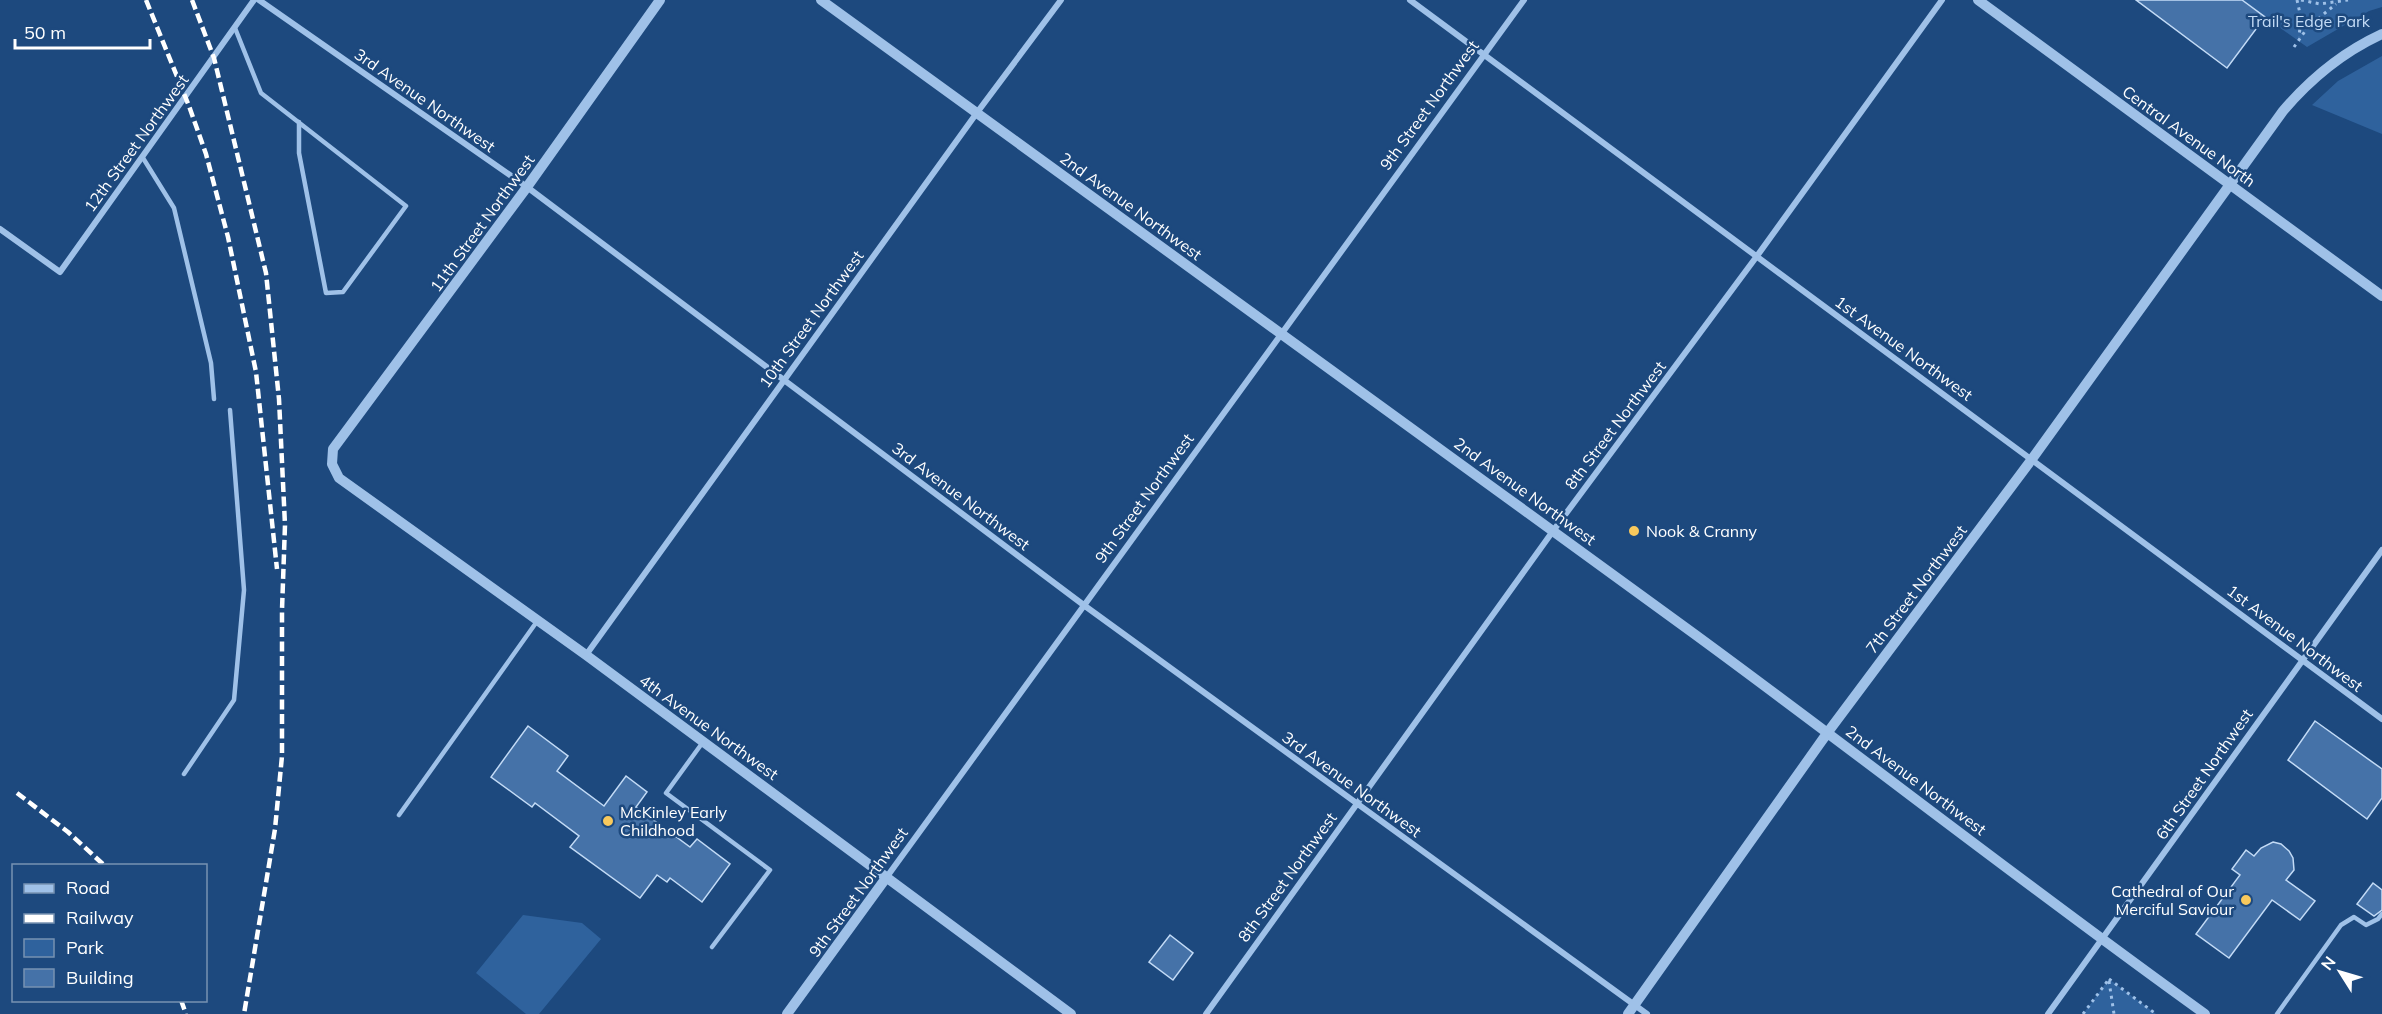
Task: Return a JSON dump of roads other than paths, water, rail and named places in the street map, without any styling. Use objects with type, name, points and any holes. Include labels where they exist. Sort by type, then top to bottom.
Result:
[{"type":"street","name":"12th Street Northwest","points":[[0,229],[60,272],[254,0]]},
{"type":"street","name":"3rd Avenue Northwest","points":[[259,0],[527,187],[1085,606],[1631,1009],[1647,1014]]},
{"type":"street","name":"11th Street Northwest","points":[[332,464],[333,449],[527,187],[660,0]]},
{"type":"street","name":"2nd Avenue Northwest","points":[[821,0],[1828,732],[2103,941],[2205,1014]]},
{"type":"street","name":"10th Street Northwest","points":[[586,655],[976,114],[1061,0]]},
{"type":"street","name":"1st Avenue Northwest","points":[[1410,0],[2382,719]]},
{"type":"street","name":"9th Street Northwest","points":[[787,1014],[1524,0]]},
{"type":"street","name":"8th Street Northwest","points":[[1206,1014],[1553,531],[1757,256],[1942,0]]},
{"type":"street","name":"Central Avenue North","points":[[1978,0],[2382,296]]},
{"type":"street","name":"7th Street Northwest","points":[[1631,1009],[1828,732],[2032,459],[2228,183],[2301,90],[2348,52],[2382,34]]},
{"type":"street","name":"4th Avenue Northwest","points":[[332,464],[339,478],[586,655],[1071,1014]]},
{"type":"street","name":"6th Street Northwest","points":[[2048,1014],[2103,941],[2382,549]]},
{"type":"lane","points":[[235,28],[261,93],[299,122],[406,206],[343,292],[327,293],[299,153],[299,122]]},
{"type":"lane","points":[[143,158],[174,208],[211,363],[214,399]]},
{"type":"lane","points":[[184,774],[234,700],[244,590],[230,410]]},
{"type":"lane","points":[[399,815],[538,621]]},
{"type":"lane","points":[[703,742],[666,793],[770,870],[712,947]]},
{"type":"lane","points":[[2277,1014],[2341,925],[2354,917],[2366,925],[2378,920],[2382,914]]},
{"type":"railway","points":[[146,0],[206,154],[228,237],[256,372],[277,569]]},
{"type":"railway","points":[[192,0],[214,58],[266,273],[279,399],[285,525],[282,610],[282,756],[275,829],[244,1014]]},
{"type":"railway","points":[[17,793],[68,832],[103,864]]},
{"type":"railway","points":[[182,1002],[186,1014]]},
{"type":"place","name":"Nook & Cranny","points":[[1634,531]]},
{"type":"place","name":"McKinley Early Childhood","points":[[608,821]]},
{"type":"place","name":"Cathedral of Our Merciful Saviour","points":[[2246,900]]},
{"type":"park label","name":"Trail's Edge Park","points":[[2309,21]]}]
